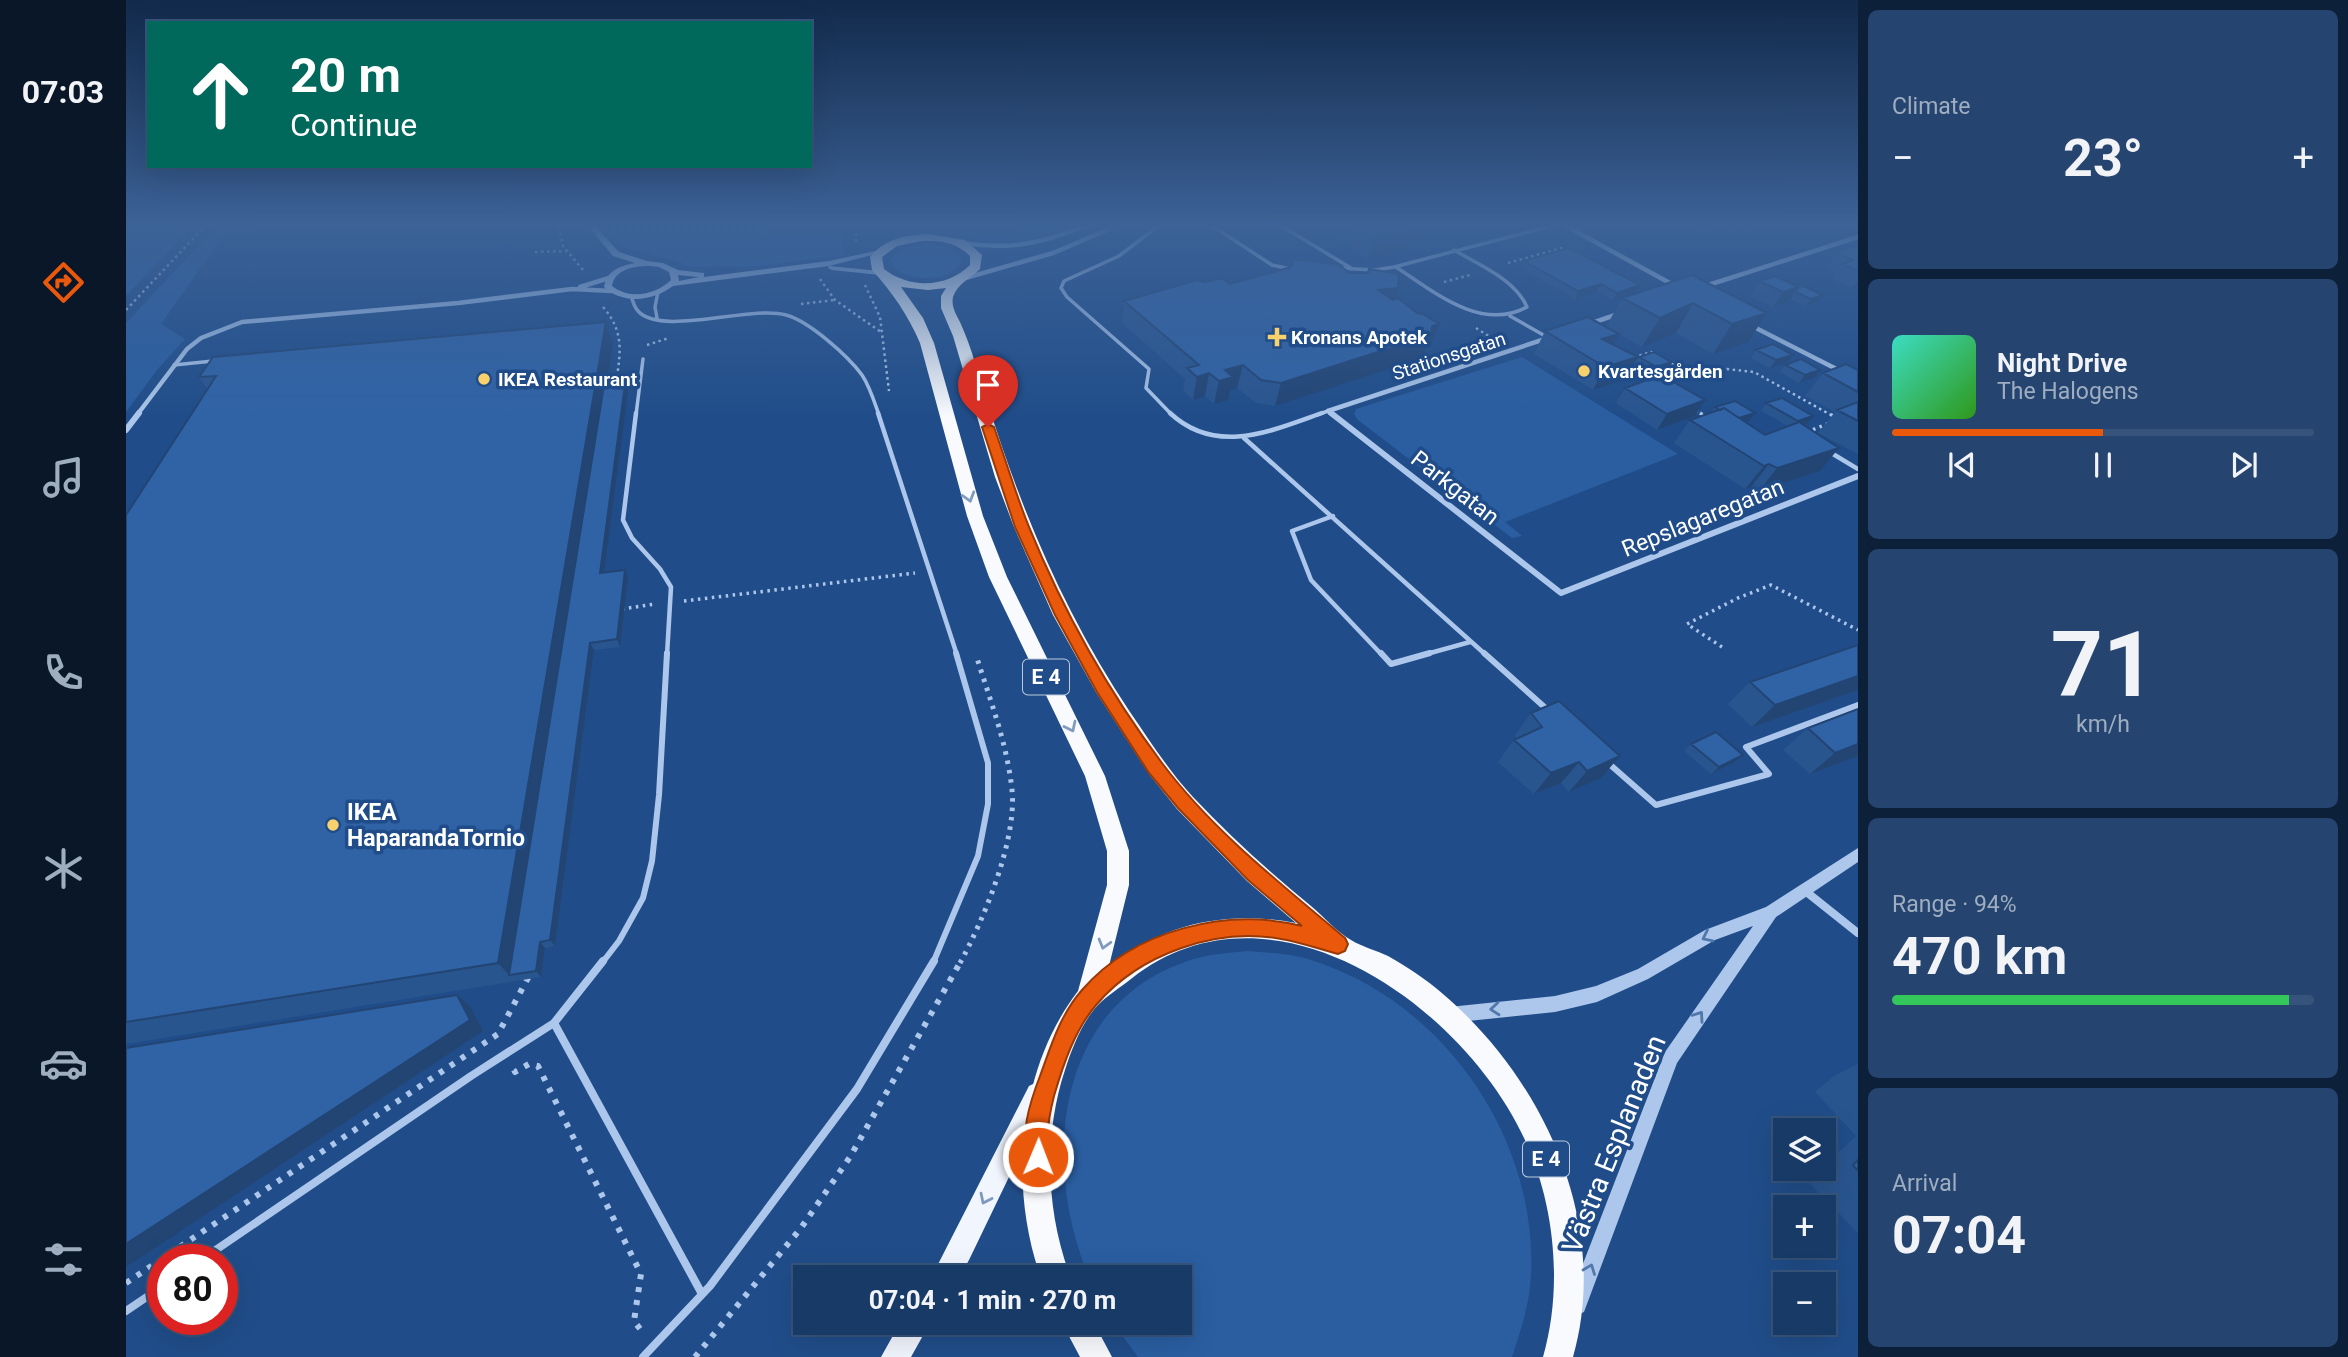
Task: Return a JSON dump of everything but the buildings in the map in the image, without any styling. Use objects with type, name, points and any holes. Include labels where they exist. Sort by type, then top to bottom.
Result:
[{"type":"highway","name":"E 4","points":[[895,290],[916,318],[927,343],[960,467],[998,577],[1095,776],[1108,810],[1118,850],[1118,886],[1089,997]]},
{"type":"highway","name":"E 4","points":[[950,290],[947,309],[960,335],[1003,477],[1022,527],[1062,615],[1102,687],[1156,768],[1185,803],[1255,874],[1338,944]]},
{"type":"highway","name":"E 4","points":[[1051,1265],[1039,1208],[1037,1131],[1043,1097],[1059,1050],[1077,1013],[1089,997],[1133,959],[1166,943],[1202,932],[1240,927],[1279,929],[1338,944],[1373,959],[1407,979],[1482,1050],[1517,1096],[1539,1139],[1555,1183],[1564,1227],[1569,1273],[1562,1345]]},
{"type":"highway","points":[[1084,1335],[1097,1357]]},
{"type":"main road","points":[[952,1265],[1059,1050]]},
{"type":"main road","points":[[895,1357],[909,1335]]},
{"type":"street","points":[[126,430],[187,349],[201,338],[242,322],[458,303],[561,290]]},
{"type":"street","points":[[590,290],[631,296],[661,290]]},
{"type":"street","points":[[1674,296],[1686,292],[1683,290]]},
{"type":"street","points":[[1586,325],[1624,312]]},
{"type":"street","points":[[1743,322],[1858,380]]},
{"type":"street","name":"Stationsgatan","points":[[1328,411],[1561,333]]},
{"type":"street","name":"Parkgatan","points":[[1328,411],[1561,593]]},
{"type":"street","name":"Repslagaregatan","points":[[1561,593],[1858,476]]},
{"type":"street","name":"Västra Esplanaden","points":[[1448,1015],[1555,1004],[1597,994],[1643,974],[1710,935],[1771,912],[1858,854]]},
{"type":"street","points":[[1804,889],[1858,933]]},
{"type":"street","name":"Västra Esplanaden","points":[[1562,1345],[1671,1058],[1771,912]]},
{"type":"lane","points":[[1063,290],[1149,369],[1146,388],[1189,428],[1206,436],[1244,438],[1328,411]]},
{"type":"lane","points":[[1435,290],[1463,307],[1481,314],[1510,316],[1549,337]]},
{"type":"lane","points":[[1510,316],[1527,307],[1526,299],[1516,290]]},
{"type":"lane","points":[[657,318],[655,307],[658,292]]},
{"type":"lane","points":[[631,296],[640,313],[657,318],[687,320],[765,313],[787,315],[800,321],[861,374],[874,401],[971,699],[988,763],[988,804],[978,856],[937,954],[857,1089],[702,1294],[643,1357]]},
{"type":"lane","points":[[224,1244],[506,1052],[554,1024],[619,942],[643,898],[656,829],[671,587],[667,575],[632,540],[625,530],[623,520],[643,359]]},
{"type":"lane","points":[[174,365],[219,361]]},
{"type":"lane","points":[[1244,438],[1553,714]]},
{"type":"lane","points":[[1824,448],[1858,469]]},
{"type":"lane","points":[[1333,516],[1292,531],[1311,580],[1391,664],[1470,642]]},
{"type":"lane","points":[[1604,760],[1656,805],[1769,774],[1746,747],[1858,705]]},
{"type":"lane","points":[[554,1024],[702,1294]]},
{"type":"lane","points":[[126,1311],[147,1297]]},
{"type":"path","points":[[126,310],[144,290]]},
{"type":"path","points":[[827,290],[835,300],[882,332]]},
{"type":"path","points":[[868,290],[880,317],[890,398]]},
{"type":"path","points":[[615,394],[621,352]]},
{"type":"path","points":[[1651,352],[1697,378],[1727,369],[1754,372],[1839,419],[1800,435],[1750,447],[1666,390],[1616,363],[1651,352]]},
{"type":"path","points":[[620,609],[929,571]]},
{"type":"path","points":[[1721,647],[1687,624],[1738,598],[1771,585],[1858,630]]},
{"type":"path","points":[[695,1357],[801,1228],[850,1157],[972,942],[991,899],[1008,831],[1012,793],[1004,741],[973,646]]},
{"type":"path","points":[[126,1283],[498,1034],[528,981],[530,967]]},
{"type":"path","points":[[498,1034],[515,1072],[529,1064],[538,1066],[641,1274],[634,1321],[653,1346]]},
{"type":"shaded area","points":[[157,290],[185,290],[161,324],[185,339],[157,370],[126,412],[126,323]]},
{"type":"shaded area","points":[[1522,357],[1678,454],[1505,522],[1522,536],[1512,538],[1358,420],[1354,414],[1356,409]]},
{"type":"shaded area","points":[[1248,951],[1283,954],[1309,959],[1363,982],[1405,1010],[1443,1044],[1474,1083],[1500,1127],[1518,1174],[1529,1223],[1529,1295],[1512,1357],[1138,1357],[1122,1335],[1192,1335],[1192,1265],[1085,1265],[1074,1234],[1066,1188],[1064,1141],[1070,1095],[1084,1053],[1108,1015],[1141,984],[1185,962],[1216,954]]},
{"type":"place","name":"Kronans Apotek","points":[[1277,337]]},
{"type":"place","name":"Kvartesgården","points":[[1584,371]]},
{"type":"place","name":"IKEA Restaurant","points":[[484,379]]},
{"type":"place","name":"IKEA HaparandaTornio","points":[[333,825]]},
{"type":"route","points":[[988,427],[1022,527],[1062,615],[1102,687],[1156,768],[1185,803],[1255,874],[1338,944],[1319,937],[1279,929],[1220,929],[1184,936],[1166,943],[1117,970],[1089,997],[1067,1030],[1043,1097],[1037,1131],[1038,1157]]}]
